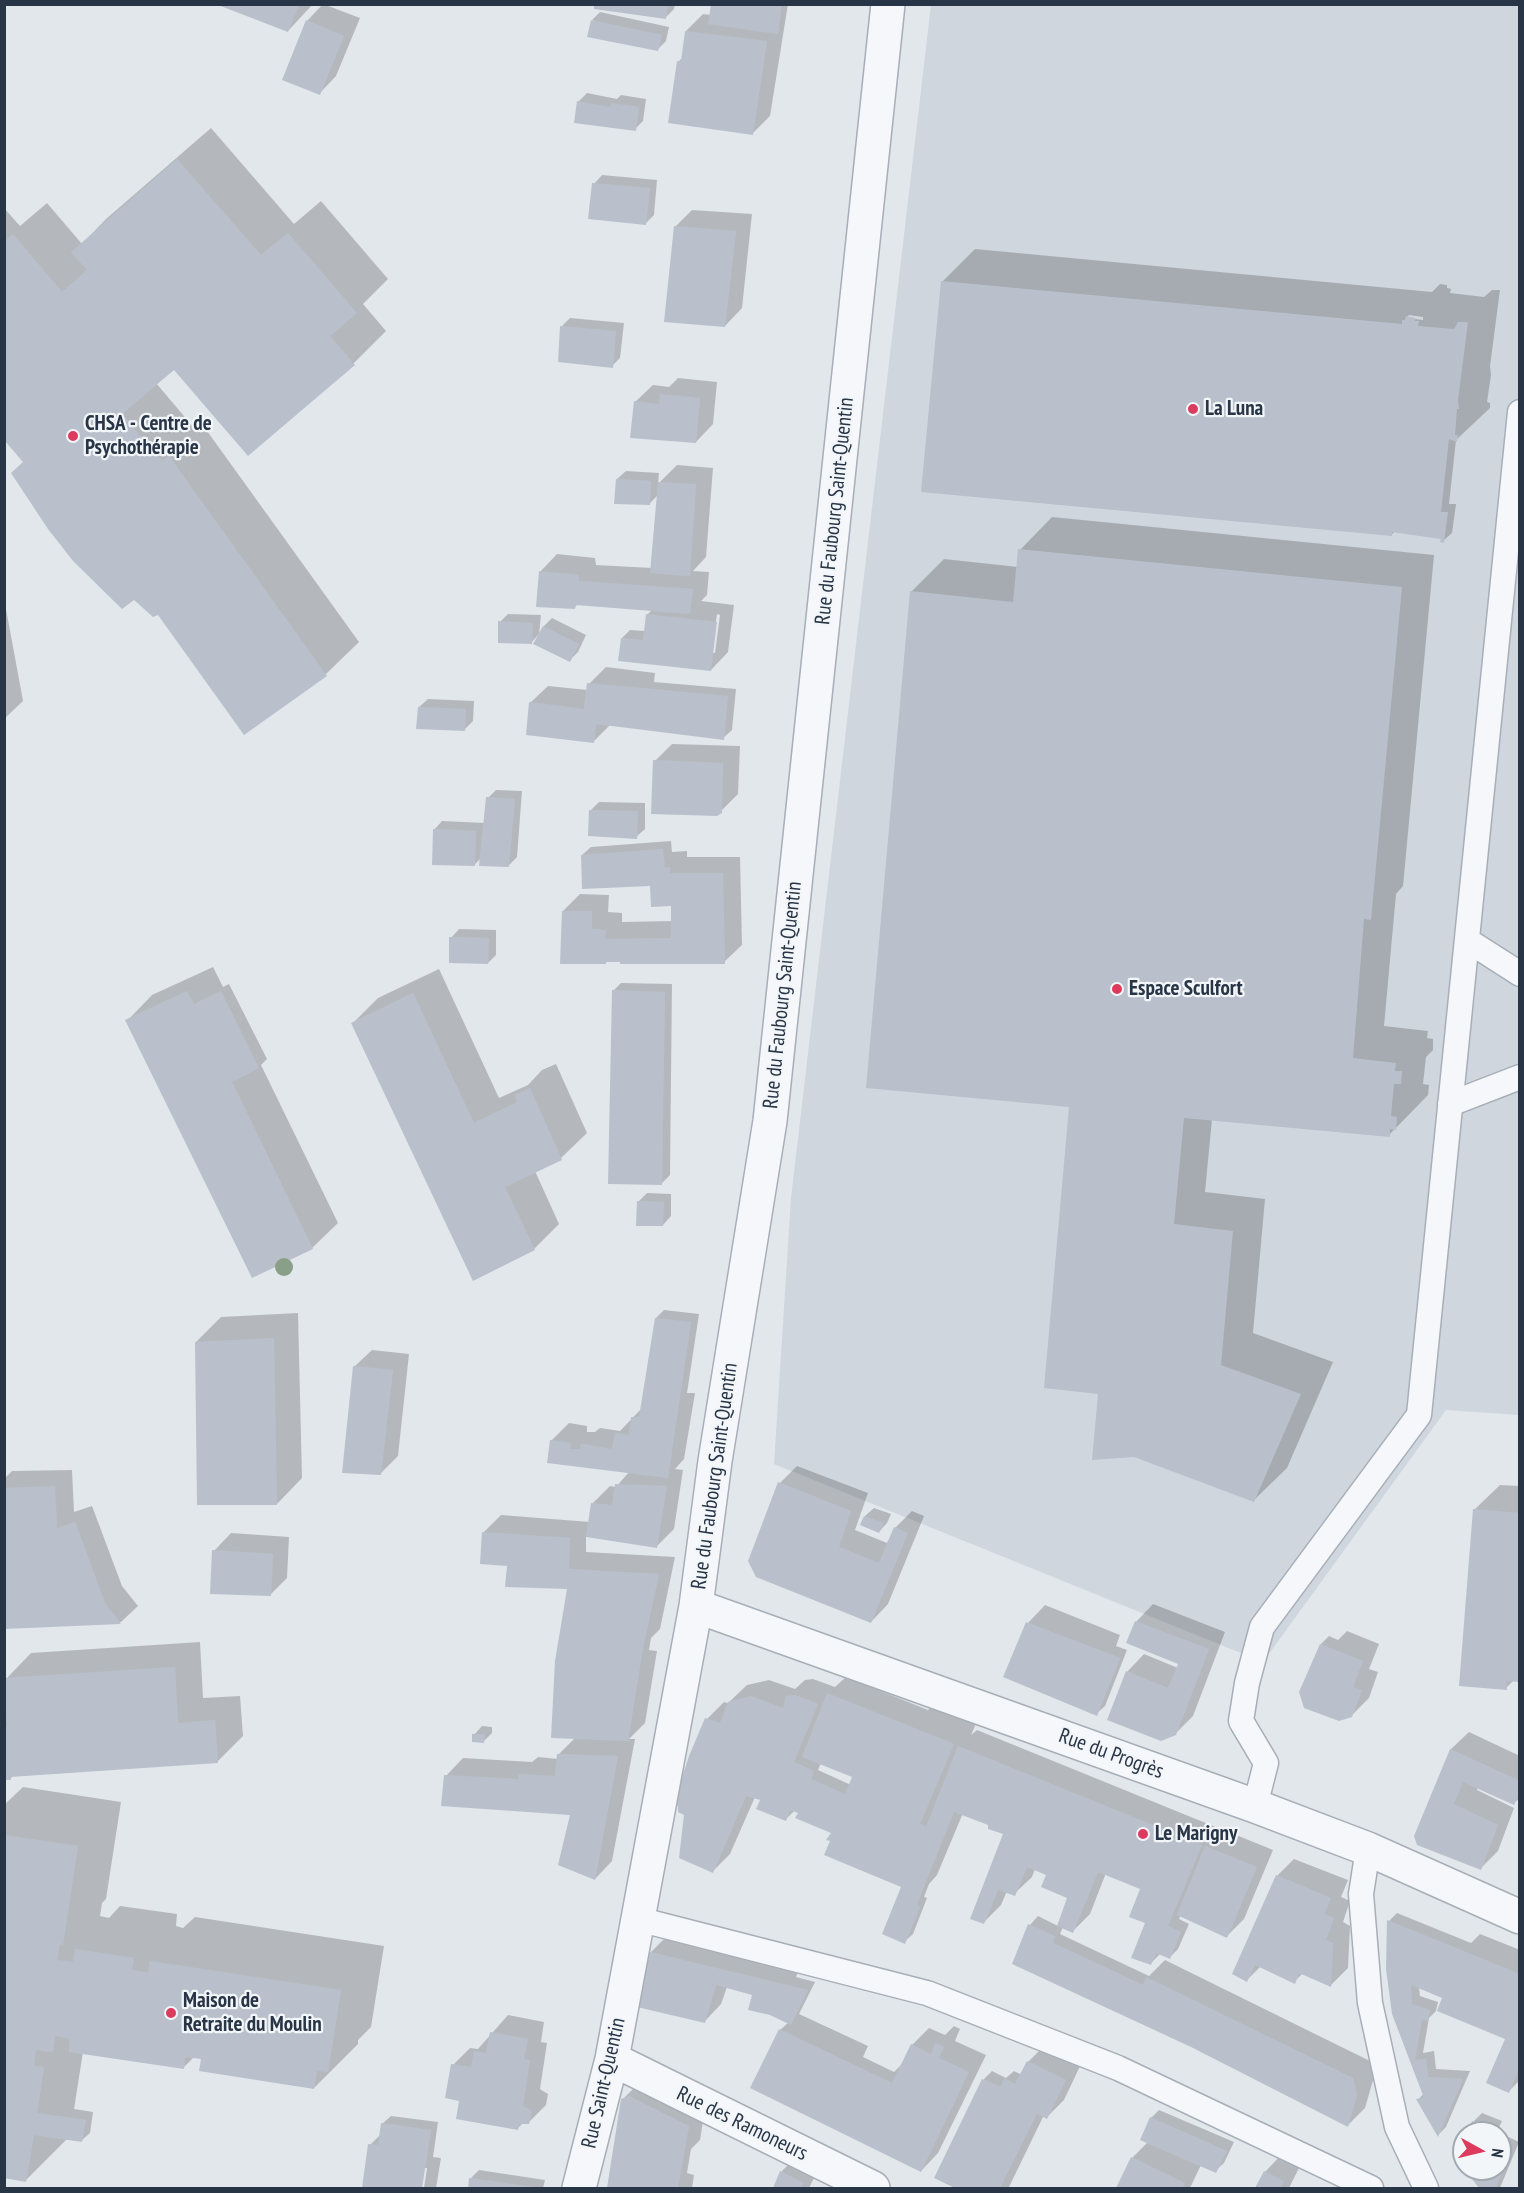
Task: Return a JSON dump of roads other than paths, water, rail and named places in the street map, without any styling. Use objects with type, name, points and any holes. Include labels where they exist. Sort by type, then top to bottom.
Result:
[{"type":"street","name":"Rue du Faubourg Saint-Quentin","points":[[628,1978],[696,1606],[715,1461],[770,1120],[888,4]]},
{"type":"street","name":"Rue du Progrès","points":[[696,1606],[1256,1806],[1368,1849],[1520,1917]]},
{"type":"street","name":"Rue Saint-Quentin","points":[[579,2188],[612,2059],[628,1978]]},
{"type":"street","name":"Rue des Ramoneurs","points":[[612,2059],[873,2188]]},
{"type":"lane","points":[[1256,1806],[1266,1763],[1241,1721],[1246,1683],[1262,1627],[1419,1415],[1520,412]]},
{"type":"lane","points":[[1467,940],[1520,974]]},
{"type":"lane","points":[[1450,1104],[1520,1077]]},
{"type":"lane","points":[[1368,1849],[1361,1894],[1370,2003],[1397,2127],[1426,2188]]},
{"type":"lane","points":[[638,1919],[927,1993],[1118,2068],[1371,2188]]},
{"type":"place","name":"La Luna","points":[[1193,409]]},
{"type":"place","name":"CHSA - Centre de Psychothérapie","points":[[73,436]]},
{"type":"place","name":"Espace Sculfort","points":[[1117,989]]},
{"type":"place","name":"Le Marigny","points":[[1143,1834]]},
{"type":"place","name":"Maison de Retraite du Moulin","points":[[171,2013]]}]
